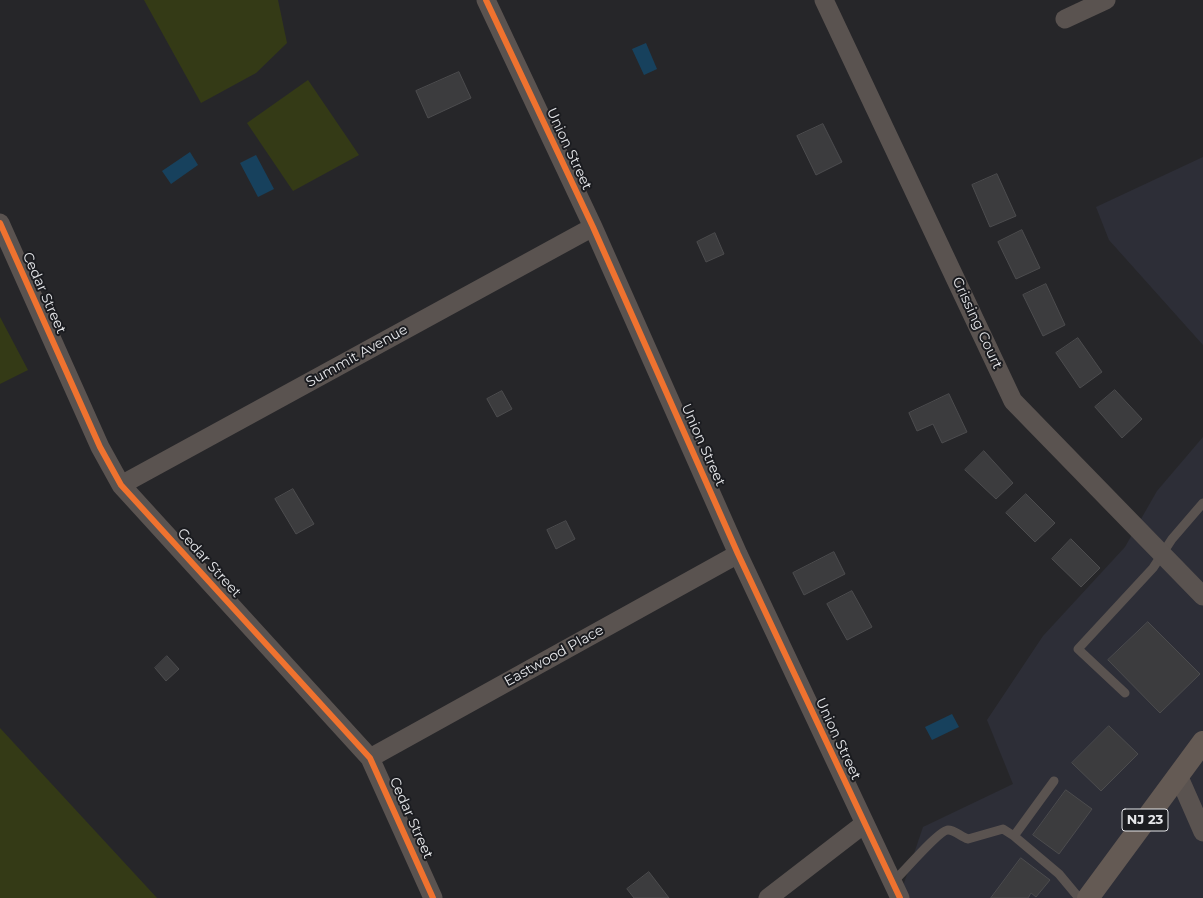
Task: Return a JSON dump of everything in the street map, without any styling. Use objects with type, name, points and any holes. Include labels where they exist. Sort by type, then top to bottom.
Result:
[{"type":"main road","name":"NJ 23","points":[[1088,898],[1203,742]]},
{"type":"street","name":"Union Street","points":[[486,0],[593,227],[738,554],[896,890]]},
{"type":"street","name":"Grissing Court","points":[[824,0],[1013,401],[1203,596]]},
{"type":"street","points":[[1065,18],[1106,0]]},
{"type":"street","name":"Cedar Street","points":[[0,223],[100,447],[121,485],[370,758],[433,898]]},
{"type":"street","name":"Summit Avenue","points":[[121,485],[593,227]]},
{"type":"street","name":"Eastwood Place","points":[[370,758],[738,554]]},
{"type":"street","points":[[1178,775],[1203,832]]},
{"type":"street","points":[[768,898],[864,824]]},
{"type":"lane","points":[[1125,693],[1078,649],[1153,568],[1172,539],[1203,503]]},
{"type":"lane","points":[[1014,836],[1054,780]]},
{"type":"lane","points":[[896,890],[938,835],[944,831],[952,831],[968,838],[1003,828],[1059,874],[1079,898]]},
{"type":"shaded area","points":[[1203,157],[1203,345],[1109,240],[1096,207]]},
{"type":"shaded area","points":[[1203,437],[1203,898],[899,898],[923,827],[1013,784],[987,720],[1043,636],[1125,547],[1157,491]]},
{"type":"green space","points":[[144,0],[278,0],[287,43],[256,73],[201,103]]},
{"type":"green space","points":[[308,80],[359,155],[293,191],[247,123]]},
{"type":"green space","points":[[0,317],[28,370],[0,384]]},
{"type":"green space","points":[[0,728],[157,898],[0,898]]},
{"type":"water","points":[[646,43],[657,69],[644,75],[632,49]]},
{"type":"water","points":[[190,152],[198,165],[171,184],[162,171]]},
{"type":"water","points":[[256,155],[274,189],[258,197],[240,163]]},
{"type":"water","points":[[952,714],[959,727],[932,740],[925,727]]},
{"type":"building","points":[[459,72],[471,98],[428,118],[416,91]]},
{"type":"building","points":[[823,124],[842,162],[816,175],[797,136]]},
{"type":"building","points":[[997,174],[1016,216],[990,227],[972,185]]},
{"type":"building","points":[[1022,230],[1040,268],[1016,279],[998,242]]},
{"type":"building","points":[[715,233],[724,254],[706,262],[697,242]]},
{"type":"building","points":[[1046,284],[1065,325],[1043,336],[1023,295]]},
{"type":"building","points":[[1078,338],[1102,372],[1080,388],[1056,353]]},
{"type":"building","points":[[1115,390],[1142,419],[1122,438],[1095,407]]},
{"type":"building","points":[[502,391],[512,409],[497,417],[487,399]]},
{"type":"building","points":[[949,394],[967,432],[942,443],[933,424],[917,431],[909,413]]},
{"type":"building","points":[[984,451],[1013,483],[996,499],[965,470]]},
{"type":"building","points":[[293,489],[314,524],[296,534],[275,499]]},
{"type":"building","points":[[1026,494],[1055,523],[1035,542],[1006,513]]},
{"type":"building","points":[[566,521],[575,539],[556,549],[547,530]]},
{"type":"building","points":[[1071,539],[1100,568],[1081,587],[1052,559]]},
{"type":"building","points":[[834,552],[845,574],[804,595],[793,573]]},
{"type":"building","points":[[852,591],[872,627],[847,640],[827,604]]},
{"type":"building","points":[[1148,622],[1200,674],[1160,713],[1108,660]]},
{"type":"building","points":[[167,656],[179,669],[166,681],[155,668]]},
{"type":"building","points":[[1109,726],[1138,754],[1101,791],[1072,763]]},
{"type":"building","points":[[1066,790],[1092,809],[1059,854],[1033,835]]},
{"type":"building","points":[[1021,858],[1050,880],[1036,897],[1031,893],[1028,898],[991,898]]},
{"type":"building","points":[[649,872],[669,898],[634,898],[627,889]]},
{"type":"cycle path","points":[[486,0],[593,227],[738,554],[900,898]]},
{"type":"cycle path","points":[[0,223],[100,447],[121,485],[370,758],[433,898]]}]
